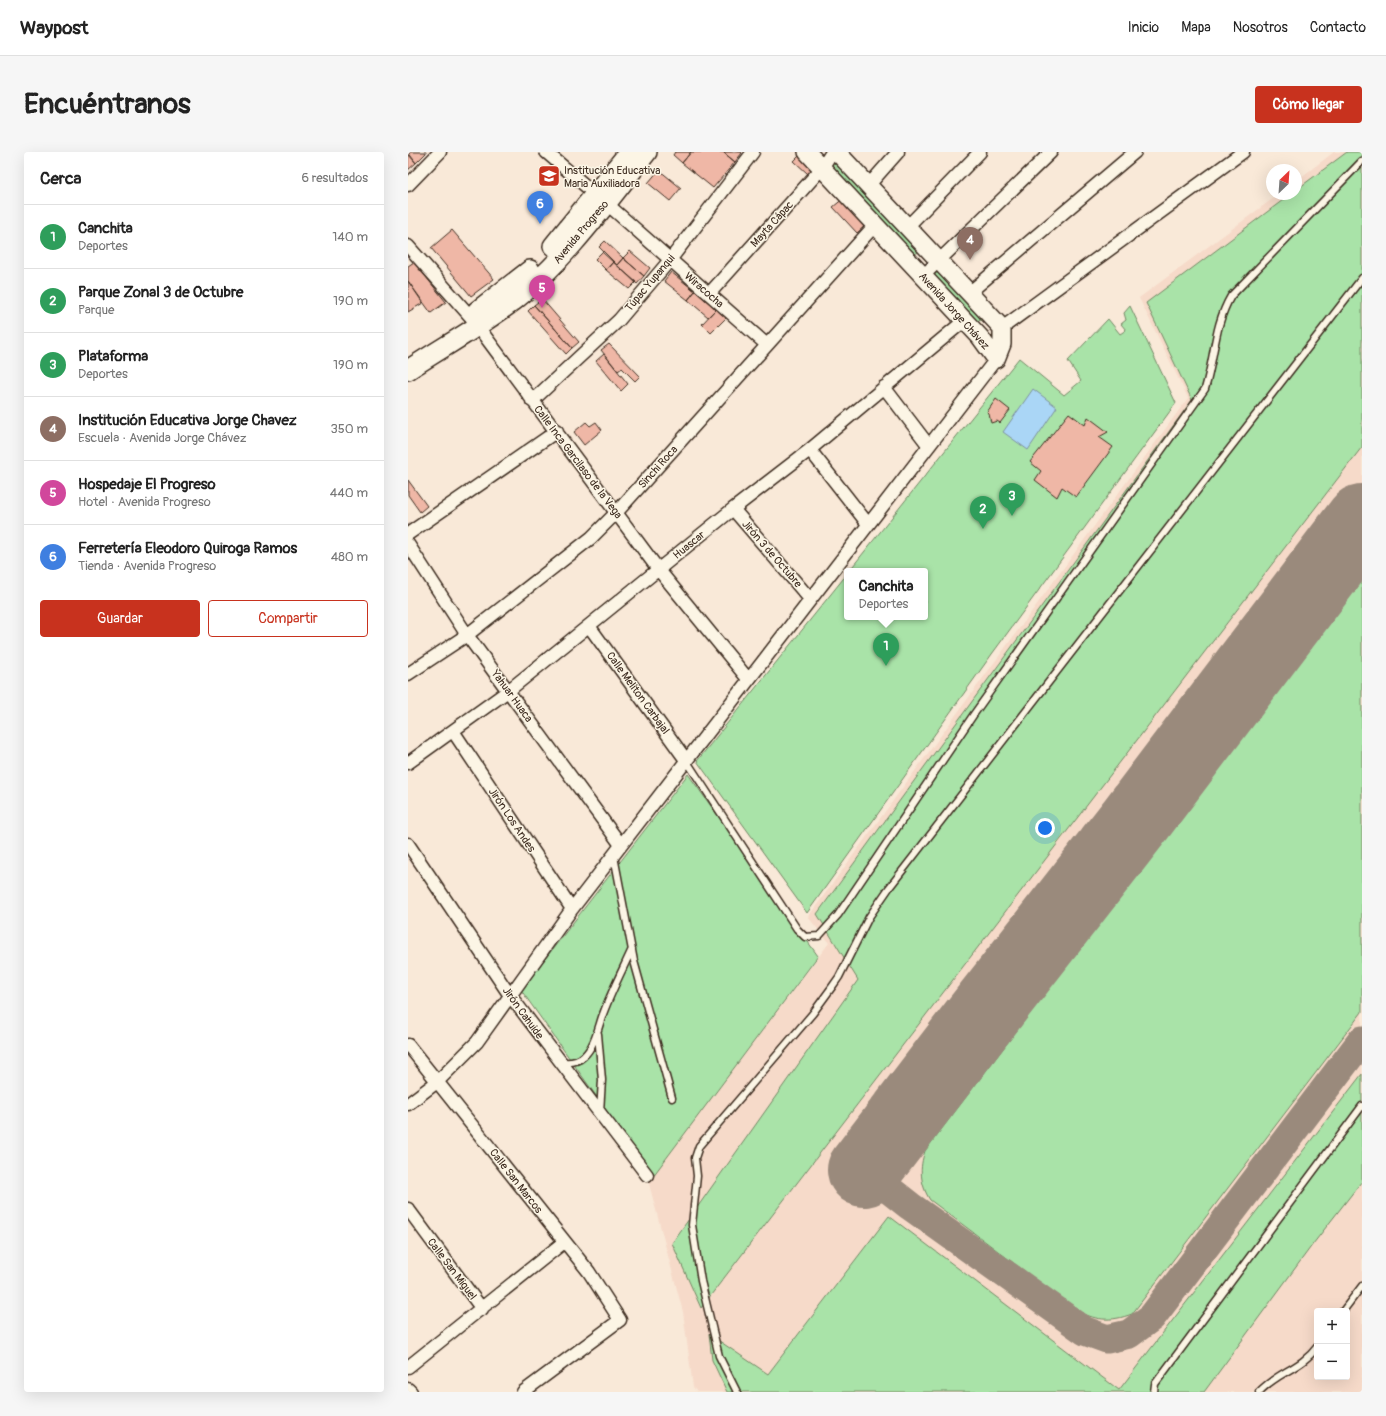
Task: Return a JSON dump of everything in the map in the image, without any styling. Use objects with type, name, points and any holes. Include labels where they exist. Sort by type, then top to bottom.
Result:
[{"type":"main road","name":"Avenida Progreso","points":[[601,198],[629,152]]},
{"type":"main road","name":"Avenida Progreso","points":[[408,370],[473,321],[542,260],[647,152]]},
{"type":"main road","name":"Avenida Progreso","points":[[408,355],[473,321]]},
{"type":"street","points":[[408,185],[440,152]]},
{"type":"street","name":"Wiracocha","points":[[546,152],[601,198],[767,345]]},
{"type":"street","name":"Túpac Yupanqui","points":[[532,401],[619,320],[670,260],[753,152]]},
{"type":"street","name":"Avenida Jorge Chávez","points":[[807,152],[965,320],[996,359]]},
{"type":"street","name":"Mayta Cápac","points":[[709,294],[822,168],[832,152]]},
{"type":"street","name":"Avenida Jorge Chávez","points":[[837,152],[1002,328],[1002,344],[996,359]]},
{"type":"street","points":[[868,186],[898,152]]},
{"type":"street","points":[[907,227],[980,152]]},
{"type":"street","points":[[924,276],[1051,152]]},
{"type":"street","points":[[969,293],[1135,152]]},
{"type":"street","points":[[1002,328],[1243,152]]},
{"type":"street","name":"Sinchi Roca","points":[[408,674],[467,634],[591,538],[616,513],[875,225]]},
{"type":"street","name":"Calle Inca Garcilaso de la Vega","points":[[408,246],[473,321],[658,570],[748,679]]},
{"type":"street","name":"Huascar","points":[[408,763],[508,690],[590,626],[733,509],[810,450],[965,320]]},
{"type":"street","points":[[408,1104],[437,1082],[469,1052],[509,994],[572,909],[996,359]]},
{"type":"street","points":[[884,387],[928,446]]},
{"type":"street","points":[[408,534],[556,431]]},
{"type":"street","points":[[810,450],[868,524]]},
{"type":"street","name":"Jirón 3 de Octubre","points":[[733,509],[810,599]]},
{"type":"street","name":"Yahuar Huaca","points":[[408,544],[467,634],[508,690],[617,850]]},
{"type":"street","name":"Calle Meliton Carbajal","points":[[590,626],[686,760]]},
{"type":"street","name":"Jirón Los Andes","points":[[453,731],[572,909]]},
{"type":"street","name":"Jirón Cahuide","points":[[408,844],[509,994],[599,1115],[647,1175]]},
{"type":"street","name":"Calle San Marcos","points":[[408,1045],[589,1272],[620,1320],[524,1392]]},
{"type":"street","name":"Calle San Miguel","points":[[408,1209],[482,1309]]},
{"type":"street","points":[[408,1367],[564,1242]]},
{"type":"street","points":[[408,1389],[411,1392]]},
{"type":"lane","points":[[686,760],[797,929],[805,937],[819,936],[838,915],[974,714],[1205,388],[1210,371],[1220,317],[1231,296],[1362,161]]},
{"type":"lane","points":[[737,1392],[727,1374],[718,1350],[701,1281],[692,1225],[697,1176],[695,1158],[699,1146],[813,1013],[839,977],[869,918],[889,888],[1362,278]]},
{"type":"lane","points":[[617,850],[632,949],[672,1098]]},
{"type":"lane","points":[[560,1062],[570,1063],[580,1060],[586,1055],[598,1032],[602,1017],[632,949]]},
{"type":"lane","points":[[598,1032],[602,1080],[599,1115]]},
{"type":"lane","points":[[1154,1392],[1155,1384],[1362,1106]]},
{"type":"lane","points":[[1345,1308],[1362,1286]]},
{"type":"lane","points":[[1259,1392],[1274,1380],[1294,1368],[1314,1350]]},
{"type":"shaded area","points":[[1334,152],[1362,152],[1362,1392],[697,1392],[693,1387],[683,1312],[648,1180],[829,943],[808,917],[1188,398],[1139,298],[1271,200],[1302,200],[1302,176]]},
{"type":"green space","points":[[1347,152],[1362,152],[1362,447],[701,1308],[672,1243],[858,980],[817,914],[1192,400],[1146,303],[1283,200],[1302,200],[1302,186]]},
{"type":"green space","points":[[835,158],[919,246],[919,252],[912,255],[830,167],[829,162]]},
{"type":"green space","points":[[940,268],[983,320],[976,321],[931,275]]},
{"type":"green space","points":[[1130,306],[1176,403],[992,654],[807,913],[697,761],[844,578],[844,620],[928,620],[928,568],[851,568],[1019,358],[1064,395],[1081,381],[1068,361],[1108,319],[1120,334],[1126,330],[1121,324],[1126,320],[1124,313]]},
{"type":"green space","points":[[1362,578],[1362,1012],[1132,1314],[1110,1319],[1089,1316],[1075,1309],[930,1200],[922,1182],[921,1170],[925,1151]]},
{"type":"green space","points":[[688,774],[818,956],[653,1176],[521,990]]},
{"type":"green space","points":[[1362,1074],[1362,1181],[1313,1244],[1204,1392],[727,1392],[712,1360],[709,1334],[768,1374],[889,1216],[1119,1390]]},
{"type":"water","points":[[1033,389],[1057,407],[1028,450],[1003,432]]},
{"type":"building","points":[[408,152],[426,152],[426,153],[416,163]]},
{"type":"building","points":[[675,152],[691,152],[682,163],[673,155]]},
{"type":"building","points":[[691,152],[723,152],[735,162],[713,188],[682,163]]},
{"type":"building","points":[[723,152],[741,152],[742,153],[735,162]]},
{"type":"building","points":[[802,153],[814,168],[808,174],[794,161]]},
{"type":"building","points":[[408,154],[416,163],[408,170]]},
{"type":"building","points":[[659,170],[681,188],[670,201],[648,183]]},
{"type":"building","points":[[844,198],[867,224],[857,233],[833,207]]},
{"type":"building","points":[[452,230],[494,279],[471,296],[431,248]]},
{"type":"building","points":[[605,241],[623,258],[617,265],[599,247]]},
{"type":"building","points":[[630,251],[650,268],[644,276],[623,258]]},
{"type":"building","points":[[602,252],[613,262],[606,270],[595,259]]},
{"type":"building","points":[[623,258],[644,276],[637,284],[617,265]]},
{"type":"building","points":[[414,262],[446,302],[431,313],[408,281],[408,266]]},
{"type":"building","points":[[613,262],[636,282],[629,289],[606,270]]},
{"type":"building","points":[[671,272],[695,291],[688,300],[664,281]]},
{"type":"building","points":[[408,281],[423,303],[408,312]]},
{"type":"building","points":[[695,291],[716,309],[708,317],[688,300]]},
{"type":"building","points":[[542,299],[579,342],[572,348],[534,305]]},
{"type":"building","points":[[534,305],[572,348],[566,354],[528,311]]},
{"type":"building","points":[[716,309],[726,318],[711,333],[702,324]]},
{"type":"building","points":[[609,344],[640,376],[635,381],[622,368],[618,371],[601,350]]},
{"type":"building","points":[[604,354],[628,384],[621,391],[596,361]]},
{"type":"building","points":[[996,399],[1010,410],[1000,423],[997,421],[991,423],[987,412]]},
{"type":"building","points":[[1069,413],[1085,425],[1088,417],[1108,432],[1099,437],[1113,447],[1076,497],[1062,487],[1057,497],[1035,480],[1041,471],[1030,462]]},
{"type":"building","points":[[586,422],[590,426],[596,422],[602,430],[584,445],[574,432]]},
{"type":"building","points":[[408,480],[427,506],[420,512],[408,495]]},
{"type":"taxiway","points":[[864,1170],[910,1206],[1085,1331],[1107,1339],[1129,1334],[1152,1317],[1362,1040]]},
{"type":"runway","points":[[864,1170],[1134,822],[1362,521]]},
{"type":"place","name":"Institución Educativa Maria Auxiliadora","points":[[549,176]]},
{"type":"place","name":"Ferretería Eleodoro Quiroga Ramos","points":[[540,224]]},
{"type":"place","name":"Institución Educativa Jorge Chavez","points":[[970,260]]},
{"type":"place","name":"Hospedaje El Progreso","points":[[542,308]]},
{"type":"place","name":"Plataforma","points":[[1012,516]]},
{"type":"place","name":"Parque Zonal 3 de Octubre","points":[[983,529]]},
{"type":"place","name":"Canchita","points":[[886,666]]}]
